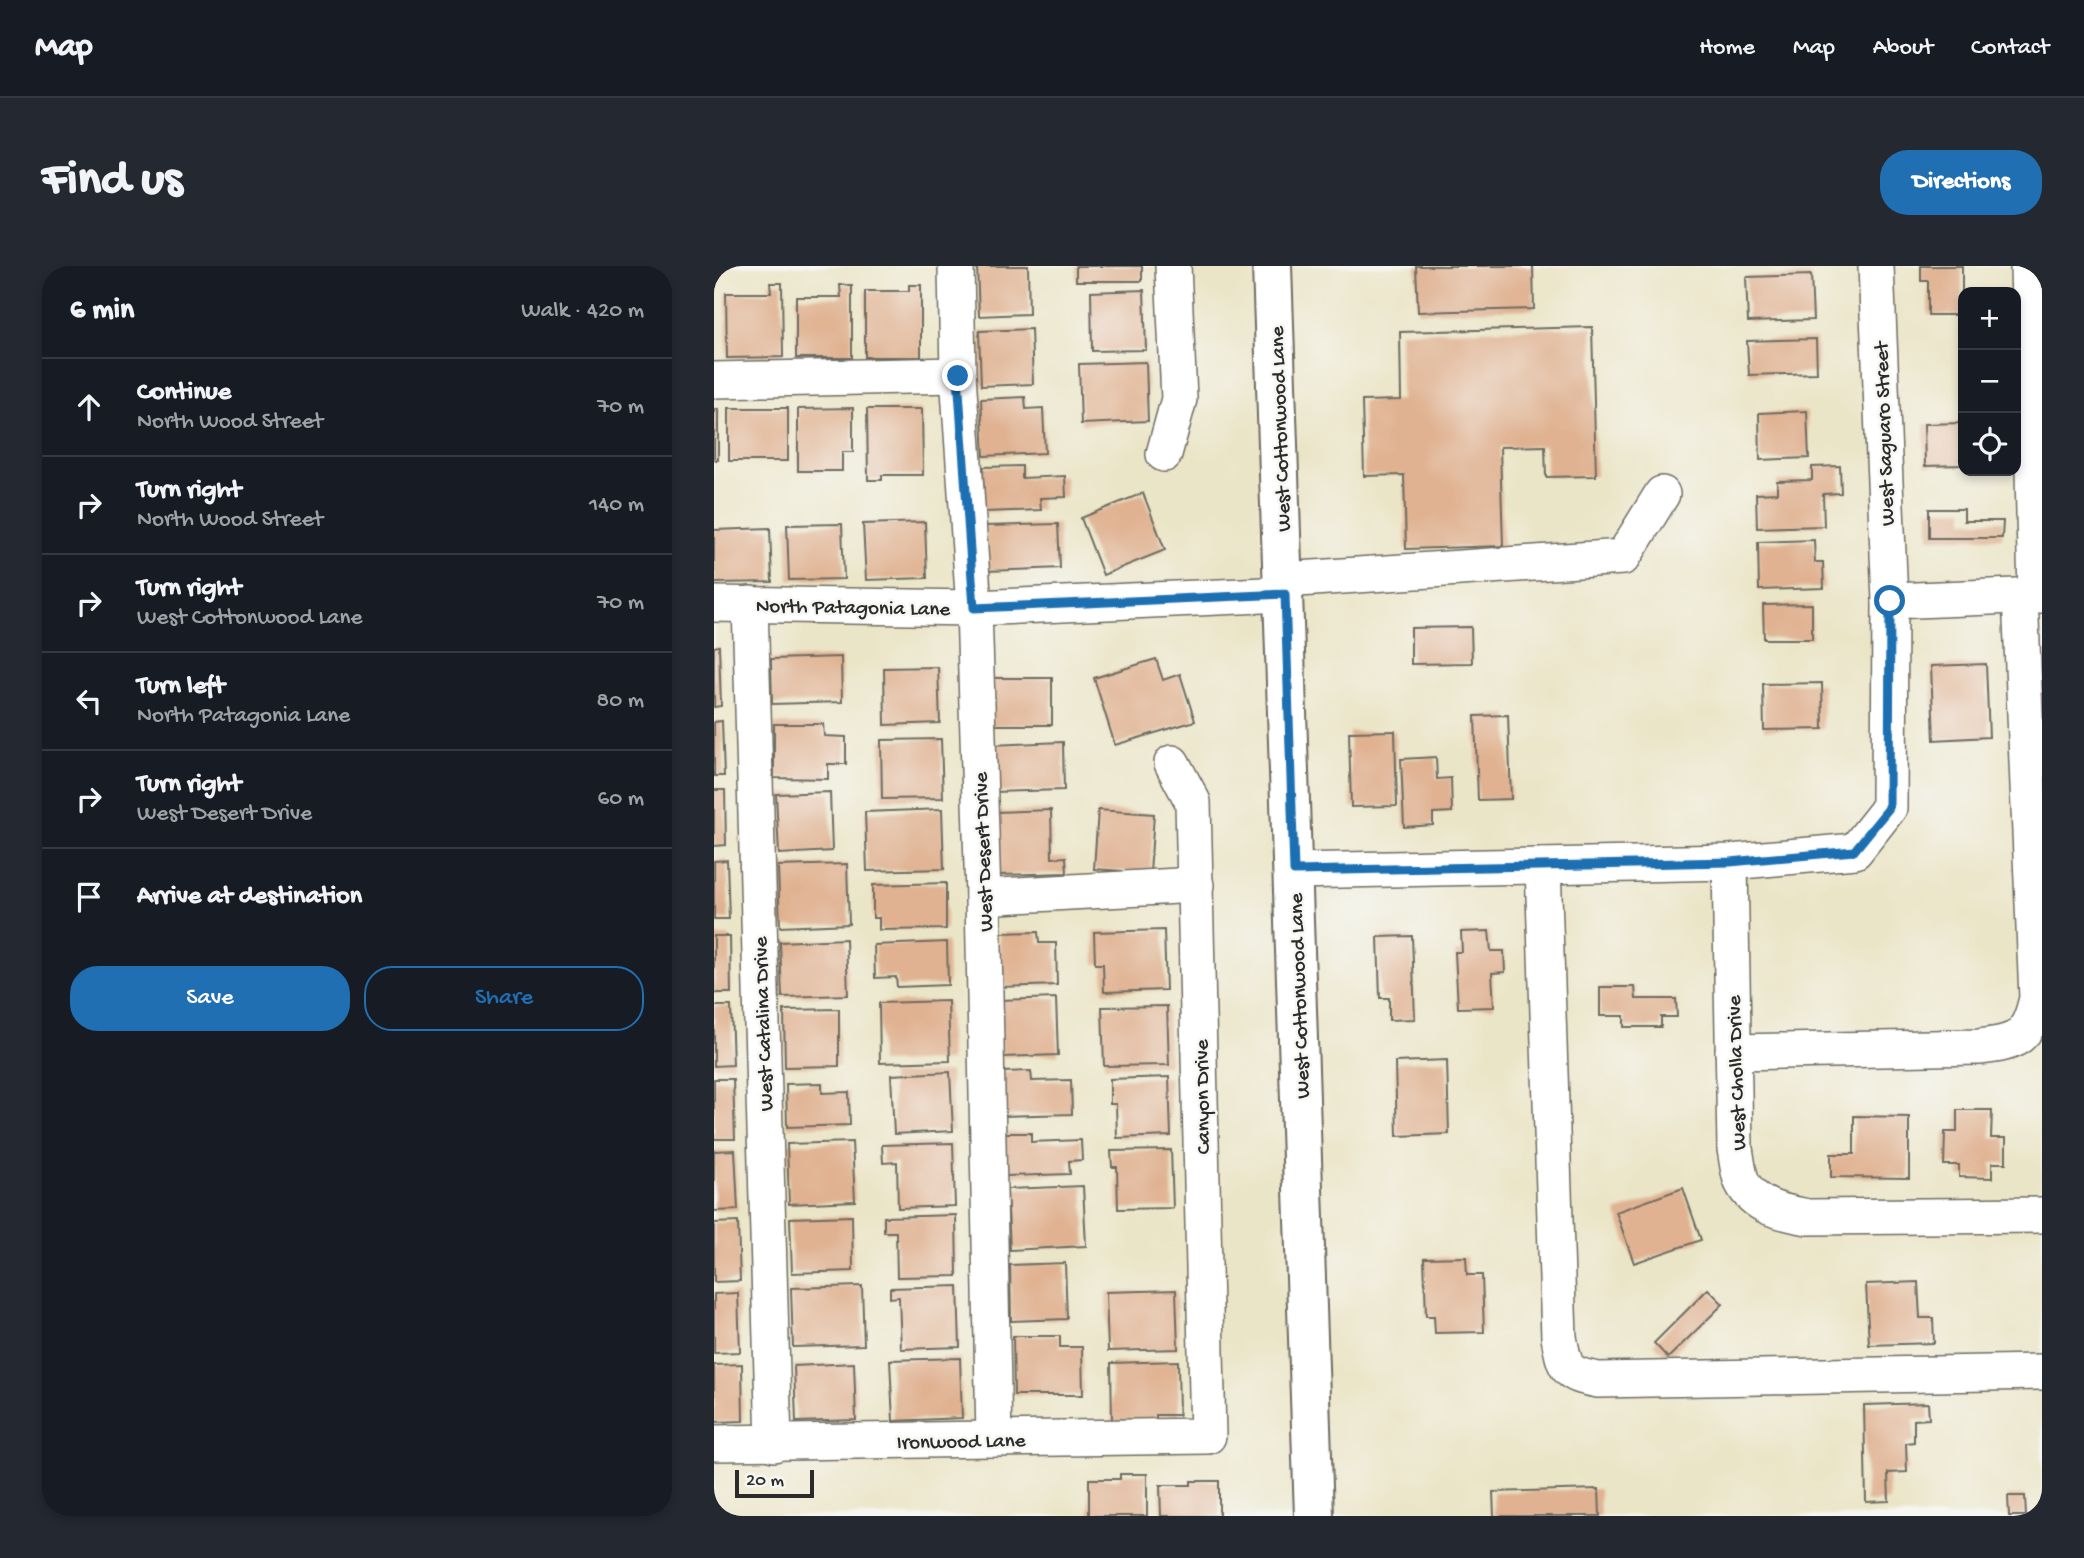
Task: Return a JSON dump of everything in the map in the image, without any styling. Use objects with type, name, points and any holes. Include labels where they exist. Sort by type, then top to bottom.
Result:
[{"type":"main road","name":"West Cottonwood Lane","points":[[1272,266],[1285,587],[1314,1516]]},
{"type":"street","name":"West Desert Drive","points":[[956,266],[958,376],[974,608],[994,1439]]},
{"type":"street","points":[[1164,454],[1180,399],[1173,266]]},
{"type":"street","name":"West Saguaro Street","points":[[1294,871],[1730,862],[1854,851],[1889,808],[1890,601],[1876,266]]},
{"type":"street","points":[[1733,1052],[2003,1045],[2019,1038],[2032,1021],[2037,998],[2033,595],[2037,431],[2028,266]]},
{"type":"street","points":[[714,380],[958,376]]},
{"type":"street","name":"North Patagonia Lane","points":[[714,604],[974,608],[1285,587],[1623,557],[1662,494]]},
{"type":"street","points":[[1890,601],[2033,595]]},
{"type":"street","name":"West Catalina Drive","points":[[750,604],[774,1444]]},
{"type":"street","name":"Canyon Drive","points":[[1172,764],[1194,802],[1208,1436]]},
{"type":"street","name":"West Cholla Drive","points":[[1730,862],[1735,1149],[1742,1181],[1756,1200],[1773,1210],[1808,1217],[2042,1215]]},
{"type":"street","points":[[1543,866],[1559,1337],[1569,1371],[1579,1377],[1598,1380],[2042,1372]]},
{"type":"street","points":[[983,897],[1196,886]]},
{"type":"street","name":"Ironwood Lane","points":[[714,1443],[1208,1436]]},
{"type":"building","points":[[977,266],[1028,266],[1029,314],[979,316]]},
{"type":"building","points":[[1076,266],[1142,266],[1142,281],[1076,281]]},
{"type":"building","points":[[1416,266],[1533,266],[1534,309],[1418,312]]},
{"type":"building","points":[[1921,266],[1962,266],[1962,287],[1958,287],[1958,315],[1928,315],[1928,281],[1921,281]]},
{"type":"building","points":[[1811,275],[1813,320],[1748,322],[1746,277]]},
{"type":"building","points":[[770,283],[782,283],[783,357],[727,358],[726,293],[771,293]]},
{"type":"building","points":[[840,285],[852,285],[852,358],[796,358],[796,297],[841,297]]},
{"type":"building","points":[[909,285],[921,285],[921,357],[865,357],[865,291],[909,291]]},
{"type":"building","points":[[1144,290],[1146,350],[1092,351],[1091,292]]},
{"type":"building","points":[[1592,327],[1596,476],[1546,477],[1545,446],[1500,447],[1503,546],[1406,549],[1404,475],[1364,476],[1362,401],[1401,400],[1400,332]]},
{"type":"building","points":[[1031,329],[1033,384],[981,386],[979,331]]},
{"type":"building","points":[[1816,339],[1817,373],[1749,375],[1747,341]]},
{"type":"building","points":[[1146,362],[1148,421],[1081,424],[1079,364]]},
{"type":"building","points":[[1025,397],[1026,409],[1043,408],[1045,453],[984,456],[981,399]]},
{"type":"building","points":[[729,408],[788,408],[788,461],[729,461]]},
{"type":"building","points":[[853,408],[853,452],[842,452],[842,471],[798,471],[798,409]]},
{"type":"building","points":[[714,409],[718,409],[718,460],[714,460]]},
{"type":"building","points":[[867,409],[922,409],[923,475],[882,475],[882,480],[868,480]]},
{"type":"building","points":[[1807,411],[1809,458],[1760,460],[1759,413]]},
{"type":"building","points":[[1958,423],[1958,465],[1925,466],[1924,424]]},
{"type":"building","points":[[1022,466],[1022,478],[1065,476],[1066,497],[1040,498],[1041,510],[984,512],[983,467]]},
{"type":"building","points":[[1840,466],[1841,493],[1823,494],[1824,526],[1757,528],[1756,494],[1777,493],[1777,481],[1812,480],[1812,467]]},
{"type":"building","points":[[1143,493],[1165,550],[1103,575],[1081,518]]},
{"type":"building","points":[[1929,509],[1964,509],[1964,521],[2003,521],[2002,538],[1929,538]]},
{"type":"building","points":[[925,522],[927,578],[866,580],[863,524]]},
{"type":"building","points":[[842,524],[844,579],[789,580],[787,525]]},
{"type":"building","points":[[1058,524],[1060,568],[987,571],[985,526]]},
{"type":"building","points":[[770,528],[772,582],[714,583],[714,530]]},
{"type":"building","points":[[1814,540],[1815,562],[1823,562],[1824,588],[1759,590],[1758,542]]},
{"type":"building","points":[[1812,604],[1812,639],[1764,639],[1763,605]]},
{"type":"building","points":[[1471,627],[1472,663],[1411,664],[1411,628]]},
{"type":"building","points":[[719,646],[721,706],[714,707],[714,647]]},
{"type":"building","points":[[841,657],[842,702],[772,704],[771,659]]},
{"type":"building","points":[[1156,659],[1163,680],[1180,674],[1195,721],[1115,745],[1094,678]]},
{"type":"building","points":[[1986,664],[1989,737],[1934,740],[1931,666]]},
{"type":"building","points":[[938,667],[940,723],[885,725],[884,668]]},
{"type":"building","points":[[992,678],[1052,678],[1052,725],[992,725]]},
{"type":"building","points":[[1822,683],[1823,729],[1764,730],[1763,684]]},
{"type":"building","points":[[1508,715],[1511,799],[1478,800],[1475,716]]},
{"type":"building","points":[[722,721],[724,776],[714,776],[714,722]]},
{"type":"building","points":[[774,724],[823,724],[824,736],[846,737],[846,764],[828,764],[828,779],[774,778]]},
{"type":"building","points":[[1395,731],[1397,806],[1351,807],[1349,732]]},
{"type":"building","points":[[941,739],[943,798],[882,799],[881,740]]},
{"type":"building","points":[[1063,742],[1064,790],[994,792],[992,745]]},
{"type":"building","points":[[1436,757],[1437,779],[1451,778],[1452,812],[1433,813],[1433,825],[1404,827],[1401,759]]},
{"type":"building","points":[[714,790],[725,790],[726,845],[714,846]]},
{"type":"building","points":[[830,792],[832,851],[779,854],[776,794]]},
{"type":"building","points":[[942,809],[944,869],[867,871],[865,812]]},
{"type":"building","points":[[1051,810],[1052,858],[1066,857],[1067,873],[998,875],[995,812]]},
{"type":"building","points":[[1098,810],[1154,814],[1150,873],[1094,869]]},
{"type":"building","points":[[727,860],[729,919],[714,919],[714,861]]},
{"type":"building","points":[[847,864],[849,924],[780,927],[778,866]]},
{"type":"building","points":[[946,883],[946,929],[879,930],[879,918],[873,918],[873,885]]},
{"type":"building","points":[[1164,930],[1166,990],[1104,992],[1103,964],[1095,964],[1094,932]]},
{"type":"building","points":[[1489,931],[1491,951],[1504,951],[1505,972],[1492,973],[1494,1007],[1458,1008],[1455,952],[1462,952],[1461,932]]},
{"type":"building","points":[[1038,932],[1039,943],[1056,943],[1057,985],[1001,987],[999,933]]},
{"type":"building","points":[[714,936],[730,936],[731,993],[714,993]]},
{"type":"building","points":[[1412,936],[1415,1019],[1389,1020],[1389,998],[1380,998],[1378,937]]},
{"type":"building","points":[[846,939],[848,995],[782,997],[780,942]]},
{"type":"building","points":[[947,942],[948,985],[897,987],[896,977],[875,978],[874,945]]},
{"type":"building","points":[[1600,987],[1635,987],[1636,999],[1676,999],[1677,1017],[1661,1017],[1661,1027],[1624,1027],[1624,1016],[1600,1016]]},
{"type":"building","points":[[1056,998],[1058,1055],[1002,1057],[1000,1000]]},
{"type":"building","points":[[948,1001],[950,1061],[880,1063],[879,1003]]},
{"type":"building","points":[[714,1006],[731,1006],[733,1065],[714,1066]]},
{"type":"building","points":[[1167,1006],[1169,1065],[1104,1066],[1102,1007]]},
{"type":"building","points":[[839,1009],[839,1066],[785,1067],[784,1010]]},
{"type":"building","points":[[1447,1060],[1449,1134],[1397,1136],[1395,1062]]},
{"type":"building","points":[[1031,1071],[1032,1081],[1071,1080],[1072,1114],[1003,1116],[1002,1072]]},
{"type":"building","points":[[950,1072],[953,1131],[894,1134],[891,1075]]},
{"type":"building","points":[[1169,1077],[1171,1136],[1117,1138],[1116,1104],[1110,1104],[1110,1079]]},
{"type":"building","points":[[714,1079],[733,1079],[735,1139],[714,1139]]},
{"type":"building","points":[[822,1083],[822,1093],[849,1092],[850,1125],[787,1127],[786,1084]]},
{"type":"building","points":[[1957,1110],[1992,1110],[1991,1138],[2006,1138],[2006,1163],[1992,1163],[1992,1178],[1959,1177],[1959,1165],[1944,1165],[1945,1132],[1957,1132]]},
{"type":"building","points":[[1854,1116],[1909,1117],[1909,1178],[1831,1177],[1831,1154],[1854,1154]]},
{"type":"building","points":[[1005,1133],[1031,1133],[1031,1142],[1081,1140],[1082,1160],[1069,1161],[1070,1174],[1006,1176]]},
{"type":"building","points":[[852,1142],[855,1201],[789,1204],[787,1144]]},
{"type":"building","points":[[953,1143],[955,1206],[898,1208],[897,1162],[883,1163],[882,1145]]},
{"type":"building","points":[[735,1150],[738,1210],[714,1211],[714,1151]]},
{"type":"building","points":[[1171,1150],[1173,1208],[1118,1209],[1117,1167],[1112,1167],[1111,1151]]},
{"type":"building","points":[[1083,1186],[1086,1246],[1010,1250],[1007,1189]]},
{"type":"building","points":[[1683,1188],[1701,1240],[1634,1263],[1616,1212]]},
{"type":"building","points":[[956,1215],[957,1276],[897,1277],[896,1232],[884,1232],[884,1217]]},
{"type":"building","points":[[852,1216],[853,1271],[792,1273],[790,1218]]},
{"type":"building","points":[[738,1222],[740,1281],[714,1282],[714,1223]]},
{"type":"building","points":[[1466,1257],[1467,1275],[1482,1275],[1484,1332],[1435,1333],[1434,1316],[1426,1316],[1424,1258]]},
{"type":"building","points":[[1065,1263],[1067,1319],[1011,1321],[1010,1265]]},
{"type":"building","points":[[1918,1282],[1920,1318],[1933,1318],[1934,1343],[1869,1345],[1866,1284]]},
{"type":"building","points":[[862,1286],[864,1345],[793,1347],[791,1288]]},
{"type":"building","points":[[958,1286],[960,1347],[901,1349],[899,1297],[890,1298],[890,1288]]},
{"type":"building","points":[[1708,1289],[1723,1304],[1668,1358],[1654,1343]]},
{"type":"building","points":[[1176,1290],[1178,1349],[1108,1351],[1106,1292]]},
{"type":"building","points":[[738,1293],[740,1352],[714,1353],[714,1294]]},
{"type":"building","points":[[1013,1336],[1060,1336],[1060,1347],[1082,1347],[1083,1395],[1014,1395]]},
{"type":"building","points":[[960,1358],[962,1418],[893,1421],[890,1360]]},
{"type":"building","points":[[1178,1361],[1179,1415],[1156,1415],[1156,1422],[1112,1422],[1111,1363]]},
{"type":"building","points":[[854,1363],[856,1420],[796,1422],[794,1366]]},
{"type":"building","points":[[742,1364],[743,1421],[714,1422],[714,1365]]},
{"type":"building","points":[[1928,1403],[1929,1419],[1914,1420],[1914,1442],[1906,1443],[1907,1472],[1888,1473],[1889,1501],[1866,1502],[1864,1405]]},
{"type":"building","points":[[1120,1474],[1147,1474],[1147,1516],[1089,1516],[1089,1479],[1120,1479]]},
{"type":"building","points":[[1191,1481],[1219,1481],[1219,1516],[1161,1516],[1160,1485],[1191,1485]]},
{"type":"building","points":[[1599,1489],[1600,1516],[1494,1516],[1493,1492]]},
{"type":"building","points":[[2008,1496],[2025,1496],[2026,1516],[2009,1516]]},
{"type":"route","points":[[958,376],[974,608],[1285,594],[1294,871],[1730,862],[1854,851],[1889,808],[1890,601]]}]
